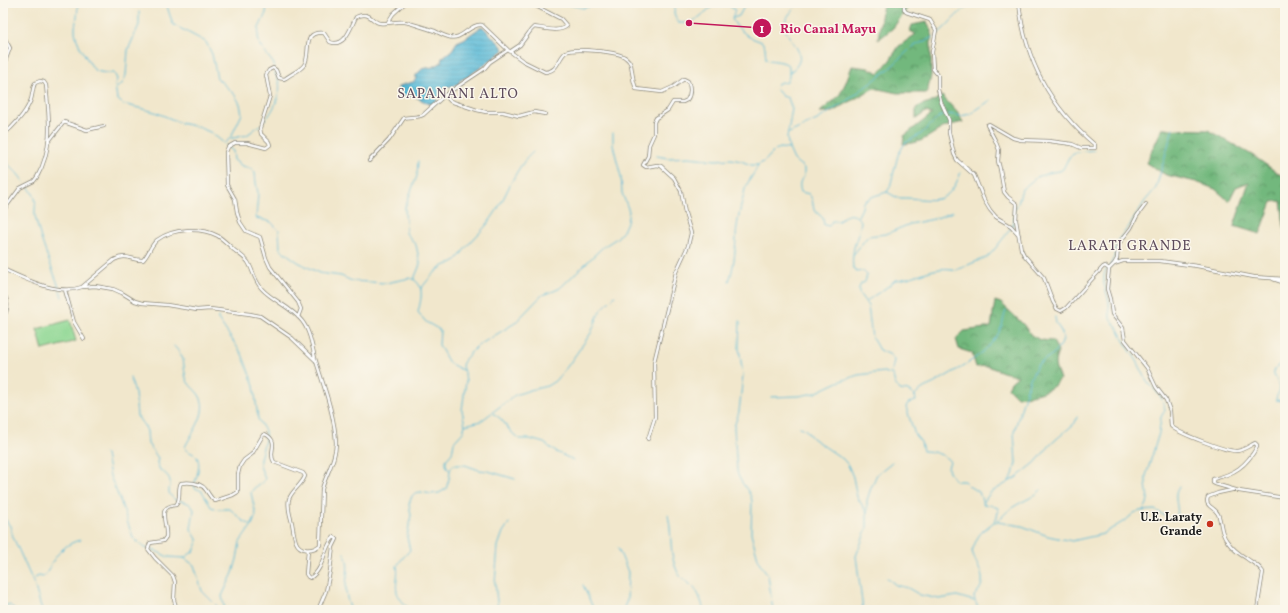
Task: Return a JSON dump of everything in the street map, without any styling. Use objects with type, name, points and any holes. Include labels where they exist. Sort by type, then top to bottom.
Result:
[{"type":"street","points":[[388,22],[393,14],[405,3]]},
{"type":"street","points":[[369,161],[389,140],[404,118],[413,116],[420,117],[445,95],[484,69],[490,62],[520,45],[534,27],[545,29],[563,29],[567,26],[561,19],[530,3]]},
{"type":"street","points":[[904,3],[904,9],[906,12],[930,20],[936,30],[932,52],[933,69],[938,75],[940,102],[949,120],[949,133],[954,154],[957,160],[974,175],[986,205],[990,210],[996,217],[1011,226],[1019,235]]},
{"type":"street","points":[[1019,3],[1020,14],[1028,47],[1038,76],[1066,118],[1095,146],[1095,148],[1081,148],[1072,144],[1021,140],[1013,138],[989,124],[987,125],[999,150],[998,161],[1004,192],[1008,198],[1016,202],[1017,205],[1016,220],[1021,249],[1024,255],[1044,278],[1052,302],[1058,310],[1063,310],[1066,308],[1103,267],[1105,266],[1109,269]]},
{"type":"street","points":[[298,317],[300,306],[270,267],[260,237],[246,231],[240,222],[235,199],[227,185],[226,152],[228,147],[235,143],[266,148],[270,145],[270,142],[261,134],[260,128],[270,96],[266,75],[271,68],[276,70],[279,78],[284,79],[304,66],[308,42],[315,33],[324,33],[330,42],[337,43],[342,41],[346,36],[356,17],[362,15],[374,18],[381,24],[388,22],[406,23],[433,30],[453,38],[460,36],[477,25],[482,25],[509,51],[523,61],[545,72],[549,72],[553,69],[564,54],[572,50],[612,52],[620,54],[626,57],[630,62],[636,89],[662,92],[673,87],[684,79],[688,81],[690,86],[690,92],[687,100],[683,102],[673,102],[668,110],[656,118],[653,124],[654,134],[649,145],[648,156],[643,165],[646,167],[657,165],[661,166],[674,178],[680,191],[685,213],[692,233],[688,246],[676,272],[654,362],[655,416],[648,439]]},
{"type":"street","points":[[3,35],[10,48],[3,67]]},
{"type":"street","points":[[3,135],[23,113],[30,101],[35,83],[42,81],[46,84],[50,131],[48,150],[37,177],[34,181],[20,188],[3,211]]},
{"type":"street","points":[[445,95],[450,101],[486,112],[503,112],[519,116],[534,112],[545,114]]},
{"type":"street","points":[[49,142],[64,122],[87,130],[104,126]]},
{"type":"street","points":[[1146,204],[1120,242],[1117,259],[1109,269],[1107,289],[1112,314],[1123,328],[1125,340],[1147,368],[1156,387],[1166,400],[1170,411],[1171,426],[1174,429],[1227,450],[1236,451],[1255,443],[1257,445],[1258,447],[1243,467],[1213,479],[1212,483],[1233,490],[1285,498]]},
{"type":"street","points":[[82,287],[114,260],[120,257],[126,256],[143,260],[150,248],[158,239],[170,234],[190,230],[211,233],[219,237],[243,257],[249,263],[254,276],[263,289],[293,311],[298,317],[307,330],[317,362],[333,423],[336,450],[322,489],[320,544],[317,548],[308,550],[300,547],[296,542],[288,506],[289,498],[304,480],[305,476],[303,473],[274,462],[271,455],[274,446],[272,440],[269,436],[265,434],[262,435],[252,454],[244,460],[240,466],[238,474],[238,490],[236,493],[214,501],[204,487],[194,483],[182,483],[180,485],[178,502],[176,505],[166,508],[164,512],[167,533],[166,537],[163,541],[150,543],[148,549],[173,576],[175,582],[174,600],[177,610]]},
{"type":"street","points":[[1113,265],[1123,261],[1160,261],[1197,266],[1254,277],[1285,279]]},
{"type":"street","points":[[3,269],[31,282],[65,290],[95,286],[113,289],[135,301],[142,303],[197,310],[210,309],[260,316],[292,338],[317,362]]},
{"type":"street","points":[[1271,278],[1285,283]]},
{"type":"street","points":[[65,290],[74,322],[84,339]]},
{"type":"street","points":[[3,293],[7,306],[3,318]]},
{"type":"street","points":[[1233,490],[1208,497],[1207,502],[1208,505],[1218,514],[1222,532],[1226,541],[1238,552],[1258,565],[1263,572],[1257,610]]},
{"type":"street","points":[[308,550],[306,574],[310,578],[322,562],[330,541],[334,537],[337,539],[332,551],[326,591],[318,610]]},
{"type":"green space","points":[[883,3],[908,3],[909,6],[893,28],[878,40]]},
{"type":"green space","points":[[927,22],[932,31],[931,76],[927,93],[897,93],[874,88],[832,112],[820,112],[839,96],[852,66],[868,68],[879,73],[899,46],[916,34],[910,31],[912,25]]},
{"type":"green space","points":[[942,96],[957,112],[963,122],[943,128],[920,141],[903,144],[904,136],[932,114],[926,112],[916,119],[916,108],[926,103],[928,104]]},
{"type":"green space","points":[[1162,129],[1208,130],[1252,155],[1285,178],[1285,235],[1281,201],[1272,202],[1260,234],[1234,226],[1249,182],[1236,187],[1229,201],[1215,189],[1196,182],[1166,175],[1146,163]]},
{"type":"green space","points":[[995,301],[1001,303],[1023,324],[1031,335],[1040,340],[1053,341],[1058,352],[1055,366],[1060,379],[1052,387],[1041,392],[1017,397],[1008,388],[1011,382],[1018,376],[987,366],[976,367],[972,353],[959,349],[956,339],[964,331],[991,327]]},
{"type":"green space","points":[[70,320],[76,341],[43,350],[37,329]]},
{"type":"water","points":[[483,27],[500,44],[504,50],[470,76],[460,80],[458,85],[445,87],[440,96],[437,98],[436,102],[433,104],[429,104],[414,96],[399,98],[399,86],[413,82],[416,79],[416,75],[422,69],[433,67],[441,63],[442,58],[452,50],[457,42]]},
{"type":"waterway","points":[[77,3],[78,12],[75,33],[79,44],[95,71],[114,73],[117,79],[115,85],[117,99],[123,104],[155,112],[181,123],[198,127],[212,133],[233,151],[234,160],[242,166],[252,169],[255,173],[258,193],[256,218],[271,222],[279,230],[280,249],[298,262],[319,273],[341,276],[352,281],[386,283],[410,278],[415,280],[418,284],[421,292],[418,312],[426,322],[440,330],[439,345],[449,363],[464,371],[466,381],[462,410],[465,425],[463,432],[454,442],[452,453],[446,460],[446,465],[450,471],[446,489],[439,493],[415,493],[409,504],[411,515],[407,537],[410,550],[397,566],[398,573],[396,585],[398,595],[409,610]]},
{"type":"waterway","points":[[166,3],[174,25],[206,42],[212,54],[217,78],[235,95],[240,104],[242,114],[231,137]]},
{"type":"waterway","points":[[267,3],[266,13],[259,28],[258,37],[260,46],[274,64],[274,67]]},
{"type":"waterway","points":[[564,3],[583,8],[604,3]]},
{"type":"waterway","points":[[676,3],[674,13],[678,23],[688,23],[719,3]]},
{"type":"waterway","points":[[725,3],[735,10],[732,19],[737,27],[749,37],[762,42],[765,47],[766,59],[781,62],[789,66],[789,77],[786,83],[781,82],[777,84],[776,89],[782,96],[788,98],[792,109],[787,138],[789,149],[794,160],[804,168],[804,176],[800,184],[801,192],[809,194],[812,199],[814,210],[823,218],[824,225],[829,226],[832,221],[839,221],[847,215],[856,216],[861,221],[853,252],[853,269],[857,272],[863,271],[867,275],[865,282],[861,284],[859,288],[859,293],[868,306],[872,338],[879,350],[891,355],[894,360],[892,371],[895,384],[900,390],[908,391],[915,396],[916,401],[908,403],[906,407],[915,435],[921,442],[923,451],[934,452],[948,459],[950,462],[948,470],[956,481],[964,481],[970,487],[979,492],[983,504],[998,508],[996,519],[979,535],[972,551],[982,579],[982,585],[974,596],[978,610]]},
{"type":"waterway","points":[[733,18],[739,16],[746,3]]},
{"type":"waterway","points":[[789,73],[796,67],[799,61],[799,55],[798,50],[783,25],[798,3]]},
{"type":"waterway","points":[[936,35],[957,15],[970,6]]},
{"type":"waterway","points":[[115,89],[123,83],[126,75],[128,50],[139,25],[139,12]]},
{"type":"waterway","points":[[789,133],[817,120],[845,102],[889,69],[912,47],[933,37]]},
{"type":"waterway","points":[[264,121],[273,109],[278,98],[280,87],[274,70]]},
{"type":"waterway","points":[[948,114],[961,116],[970,114],[991,100]]},
{"type":"waterway","points":[[858,216],[863,202],[874,196],[887,192],[890,187],[898,155],[905,143],[921,134],[939,117],[945,115]]},
{"type":"waterway","points":[[225,143],[229,139],[247,135],[260,125]]},
{"type":"waterway","points":[[1143,511],[1148,499],[1146,476],[1159,433],[1161,417],[1165,410],[1161,397],[1147,381],[1137,361],[1110,318],[1109,301],[1104,284],[1104,276],[1105,271],[1113,262],[1118,240],[1130,225],[1145,201],[1156,188],[1173,128]]},
{"type":"waterway","points":[[463,370],[462,365],[465,359],[476,347],[515,323],[542,295],[560,288],[603,247],[617,238],[623,231],[627,222],[629,211],[622,193],[621,177],[613,145],[613,133]]},
{"type":"waterway","points":[[657,156],[668,158],[689,157],[715,160],[731,159],[751,165],[758,165],[765,161],[775,150],[780,148],[789,149]]},
{"type":"waterway","points":[[1018,203],[1022,189],[1037,177],[1060,171],[1063,169],[1069,157],[1077,152],[1094,150]]},
{"type":"waterway","points":[[421,289],[430,277],[439,269],[457,259],[486,226],[497,211],[520,167],[533,152]]},
{"type":"waterway","points":[[3,159],[24,182]]},
{"type":"waterway","points":[[414,279],[420,263],[416,245],[406,233],[405,207],[417,176],[418,161]]},
{"type":"waterway","points":[[729,281],[734,260],[738,220],[745,189],[758,165]]},
{"type":"waterway","points":[[887,192],[900,198],[936,199],[943,197],[950,192],[956,184],[961,172]]},
{"type":"waterway","points":[[29,188],[35,197],[35,215],[38,229],[59,287]]},
{"type":"waterway","points":[[867,301],[895,280],[933,270],[956,270],[986,258],[996,248],[1014,222],[1014,211],[1016,205]]},
{"type":"waterway","points":[[853,255],[868,236],[886,234],[910,224],[934,219],[953,212]]},
{"type":"waterway","points":[[60,290],[62,297]]},
{"type":"waterway","points":[[465,425],[481,421],[515,395],[547,386],[555,381],[591,333],[600,311],[615,296]]},
{"type":"waterway","points":[[915,396],[923,388],[956,370],[983,352],[997,336],[1002,326],[1006,311]]},
{"type":"waterway","points":[[218,317],[242,354],[254,386],[258,419],[265,431],[265,440],[260,459],[260,466],[265,479],[254,488],[251,493],[256,515],[252,525],[240,542],[233,573],[222,596],[225,610]]},
{"type":"waterway","points":[[1009,481],[1013,475],[1016,463],[1014,432],[1030,379],[1037,365],[1053,354],[1061,345],[1063,339],[1055,317]]},
{"type":"waterway","points":[[740,321],[739,348],[743,375],[739,412],[734,427],[737,471],[751,497],[751,533],[759,562],[768,575],[773,610]]},
{"type":"waterway","points":[[1285,340],[1282,345],[1281,361],[1274,373],[1280,389],[1276,400],[1282,401],[1285,404]]},
{"type":"waterway","points":[[174,346],[181,355],[187,380],[199,395],[202,402],[199,422],[185,447],[188,451],[195,455],[199,466],[194,486],[202,491],[211,507],[218,509],[230,509],[243,521],[251,525]]},
{"type":"waterway","points":[[771,397],[799,396],[815,393],[838,382],[858,375],[884,372],[893,375]]},
{"type":"waterway","points":[[130,378],[135,393],[137,416],[147,431],[148,444],[158,458],[157,463],[160,470],[169,478],[169,493],[174,499],[186,502],[192,506],[194,510],[191,529],[197,539],[197,545],[194,551],[184,558]]},
{"type":"waterway","points":[[493,413],[501,419],[511,432],[519,439],[530,439],[544,443],[556,452],[573,460]]},
{"type":"waterway","points":[[983,503],[990,493],[1017,477],[1035,463],[1052,443],[1075,423],[1077,417]]},
{"type":"waterway","points":[[799,427],[805,429],[812,438],[843,459],[848,465],[853,477],[857,497],[867,513]]},
{"type":"waterway","points":[[104,453],[106,455],[110,476],[133,538],[145,548],[154,550],[168,557],[184,558],[194,565],[202,591],[221,610]]},
{"type":"waterway","points":[[863,610],[856,556],[867,528],[867,500],[871,488],[877,474],[892,462]]},
{"type":"waterway","points":[[450,470],[453,465],[465,465],[515,479]]},
{"type":"waterway","points":[[995,522],[1022,526],[1048,536],[1072,541],[1103,534],[1139,511],[1155,510],[1172,520],[1177,515],[1176,495],[1179,486]]},
{"type":"waterway","points":[[997,521],[1013,507],[1034,496],[1041,490]]},
{"type":"waterway","points":[[668,515],[675,566],[681,577],[694,588],[700,597],[704,610]]},
{"type":"waterway","points":[[3,516],[10,526],[13,537],[34,584],[42,610]]},
{"type":"waterway","points":[[498,610],[495,583],[498,546],[503,532],[509,523]]},
{"type":"waterway","points":[[33,581],[35,578],[39,576],[43,577],[45,575],[63,549],[71,543],[80,540]]},
{"type":"waterway","points":[[618,548],[628,572],[627,600],[623,610]]},
{"type":"waterway","points":[[344,553],[348,566],[346,594],[351,610]]},
{"type":"waterway","points":[[887,578],[896,585],[908,588],[920,595],[939,599],[957,596],[974,601]]},
{"type":"waterway","points":[[583,585],[594,610]]},
{"type":"waterway","points":[[3,605],[10,605],[15,610]]},
{"type":"place","name":"Rio Canal Mayu","points":[[689,23]]},
{"type":"place","name":"U.E. Laraty Grande","points":[[1210,524]]},
{"type":"district","name":"SAPANANI ALTO","points":[[458,93]]},
{"type":"district","name":"LARATI GRANDE","points":[[1130,245]]}]
